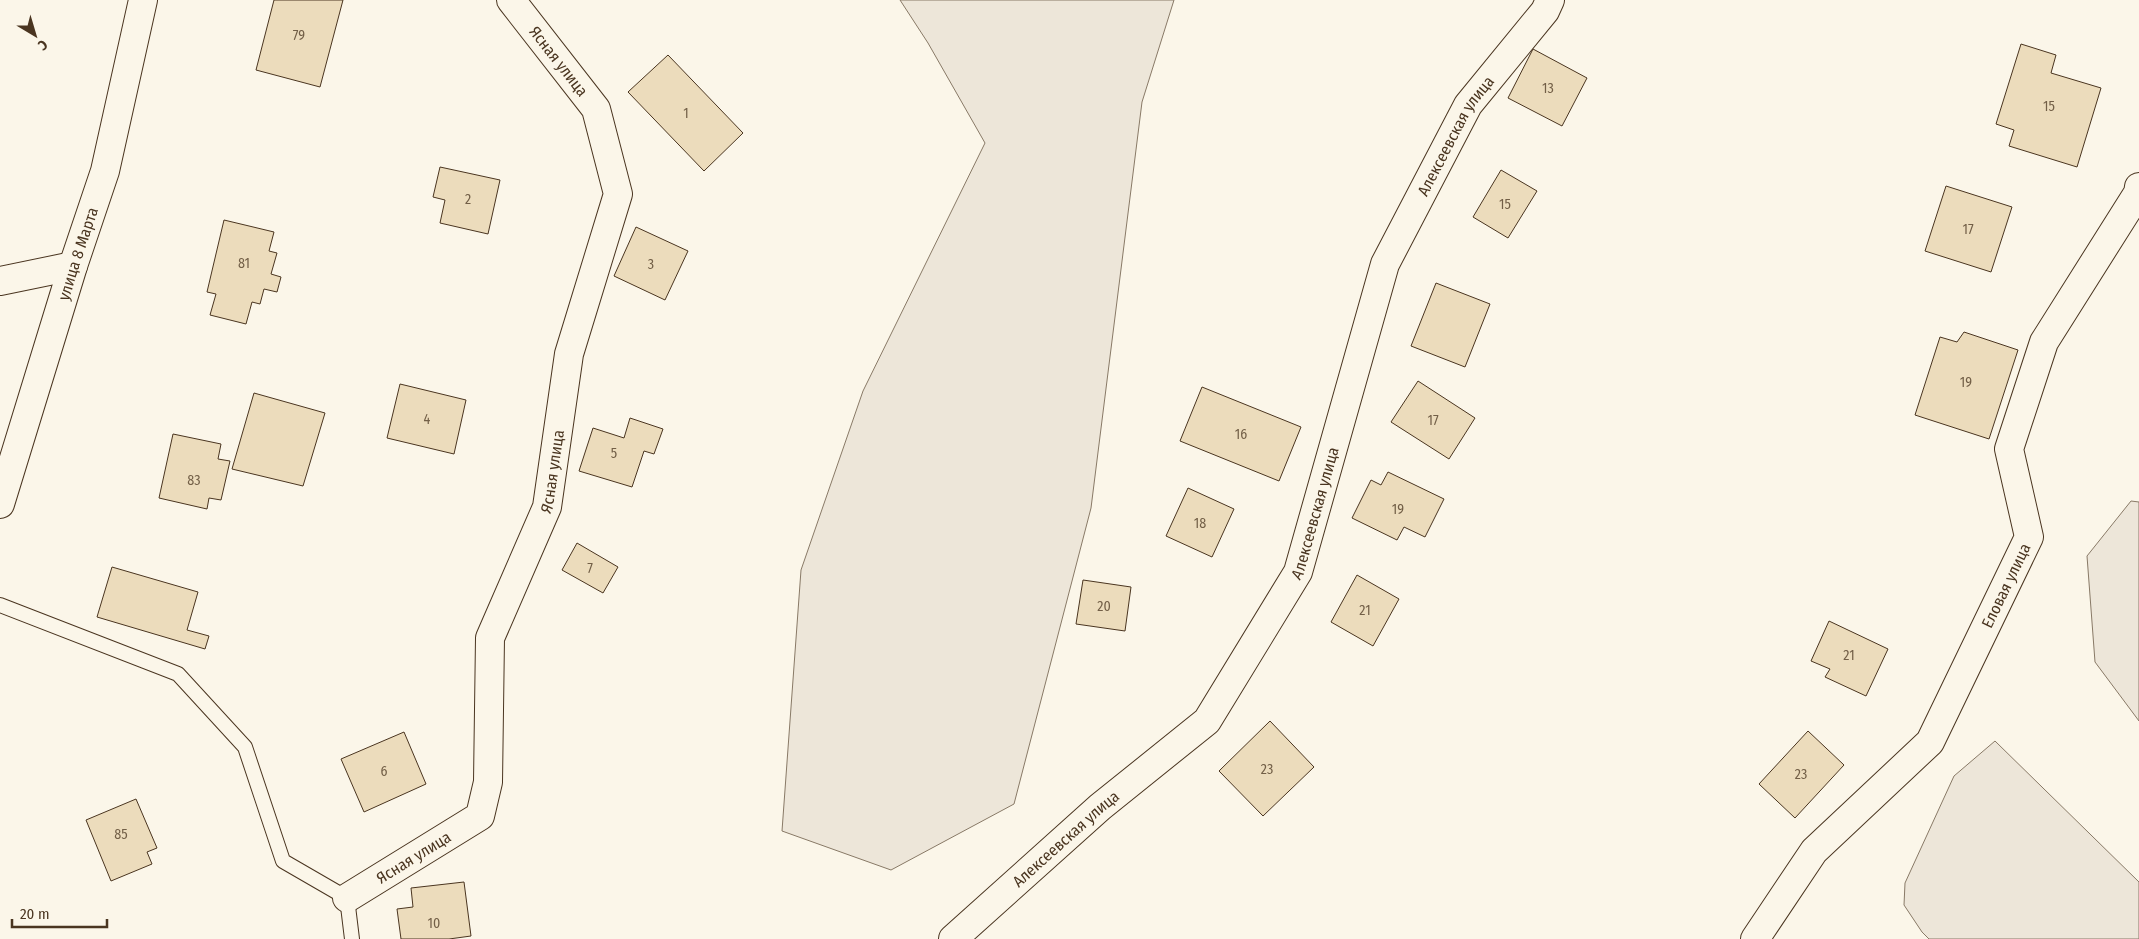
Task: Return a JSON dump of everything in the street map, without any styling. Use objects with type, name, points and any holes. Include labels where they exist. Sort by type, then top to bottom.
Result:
[{"type":"street","name":"улица 8 Марта","points":[[0,504],[73,266],[105,172],[143,0]]},
{"type":"street","name":"Ясная улица","points":[[347,898],[480,816],[488,782],[490,638],[546,507],[569,354],[618,194],[596,109],[511,0]]},
{"type":"street","name":"Алексеевская улица","points":[[953,939],[1100,808],[1207,721],[1298,572],[1384,264],[1468,105],[1545,11],[1550,0]]},
{"type":"street","name":"Еловая улица","points":[[1755,939],[1814,851],[1930,742],[2029,537],[2009,449],[2044,342],[2138,193],[2139,187]]},
{"type":"street","points":[[0,281],[73,266]]},
{"type":"lane","points":[[0,604],[178,674],[246,747],[283,861],[347,898],[352,939]]},
{"type":"shaded area","points":[[900,0],[1174,0],[1142,102],[1091,508],[1014,804],[891,870],[782,831],[801,570],[863,391],[985,143],[928,43]]},
{"type":"shaded area","points":[[2131,501],[2139,502],[2139,721],[2095,662],[2087,556]]},
{"type":"shaded area","points":[[1995,741],[2139,882],[2139,939],[1929,939],[1922,932],[1904,905],[1905,883],[1954,776]]},
{"type":"building","points":[[274,0],[343,0],[320,87],[256,70]]},
{"type":"building","points":[[2021,44],[2056,55],[2051,73],[2101,88],[2077,167],[2009,146],[2014,130],[1996,124]]},
{"type":"building","points":[[1533,49],[1587,78],[1562,126],[1508,98]]},
{"type":"building","points":[[668,55],[743,133],[704,171],[628,92]]},
{"type":"building","points":[[440,167],[500,180],[488,234],[440,223],[445,200],[433,197]]},
{"type":"building","points":[[1501,170],[1537,191],[1508,238],[1473,217]]},
{"type":"building","points":[[1946,186],[2012,207],[1991,272],[1925,251]]},
{"type":"building","points":[[224,220],[274,232],[269,251],[277,253],[271,274],[281,277],[277,292],[264,289],[260,304],[252,302],[246,324],[210,315],[216,294],[207,292]]},
{"type":"building","points":[[636,227],[688,251],[665,300],[614,276]]},
{"type":"building","points":[[1436,283],[1490,304],[1465,367],[1411,346]]},
{"type":"building","points":[[1964,332],[2018,350],[1989,439],[1915,415],[1940,337],[1957,342]]},
{"type":"building","points":[[1418,381],[1475,418],[1449,459],[1391,422]]},
{"type":"building","points":[[400,384],[466,400],[454,454],[387,438]]},
{"type":"building","points":[[1202,387],[1301,427],[1279,481],[1180,441]]},
{"type":"building","points":[[254,393],[325,413],[303,486],[232,469]]},
{"type":"building","points":[[630,418],[663,429],[654,454],[644,451],[632,487],[579,471],[593,428],[624,438]]},
{"type":"building","points":[[173,434],[221,444],[218,459],[230,461],[221,500],[209,498],[207,509],[159,498]]},
{"type":"building","points":[[1388,472],[1444,499],[1425,537],[1404,527],[1397,540],[1352,518],[1371,480],[1381,485]]},
{"type":"building","points":[[1188,488],[1234,509],[1212,557],[1166,536]]},
{"type":"building","points":[[577,543],[618,567],[603,593],[562,570]]},
{"type":"building","points":[[112,567],[198,592],[187,630],[209,636],[205,649],[97,617]]},
{"type":"building","points":[[1357,575],[1399,599],[1373,646],[1331,622]]},
{"type":"building","points":[[1083,580],[1131,587],[1125,631],[1076,624]]},
{"type":"building","points":[[1829,621],[1888,649],[1866,696],[1825,677],[1830,669],[1811,661]]},
{"type":"building","points":[[1270,721],[1314,767],[1263,816],[1219,771]]},
{"type":"building","points":[[1808,731],[1844,765],[1795,818],[1759,784]]},
{"type":"building","points":[[404,732],[426,784],[364,812],[341,759]]},
{"type":"building","points":[[136,799],[157,848],[147,852],[152,864],[111,881],[86,820]]},
{"type":"building","points":[[464,882],[471,936],[449,939],[401,939],[397,909],[413,907],[411,888]]}]
